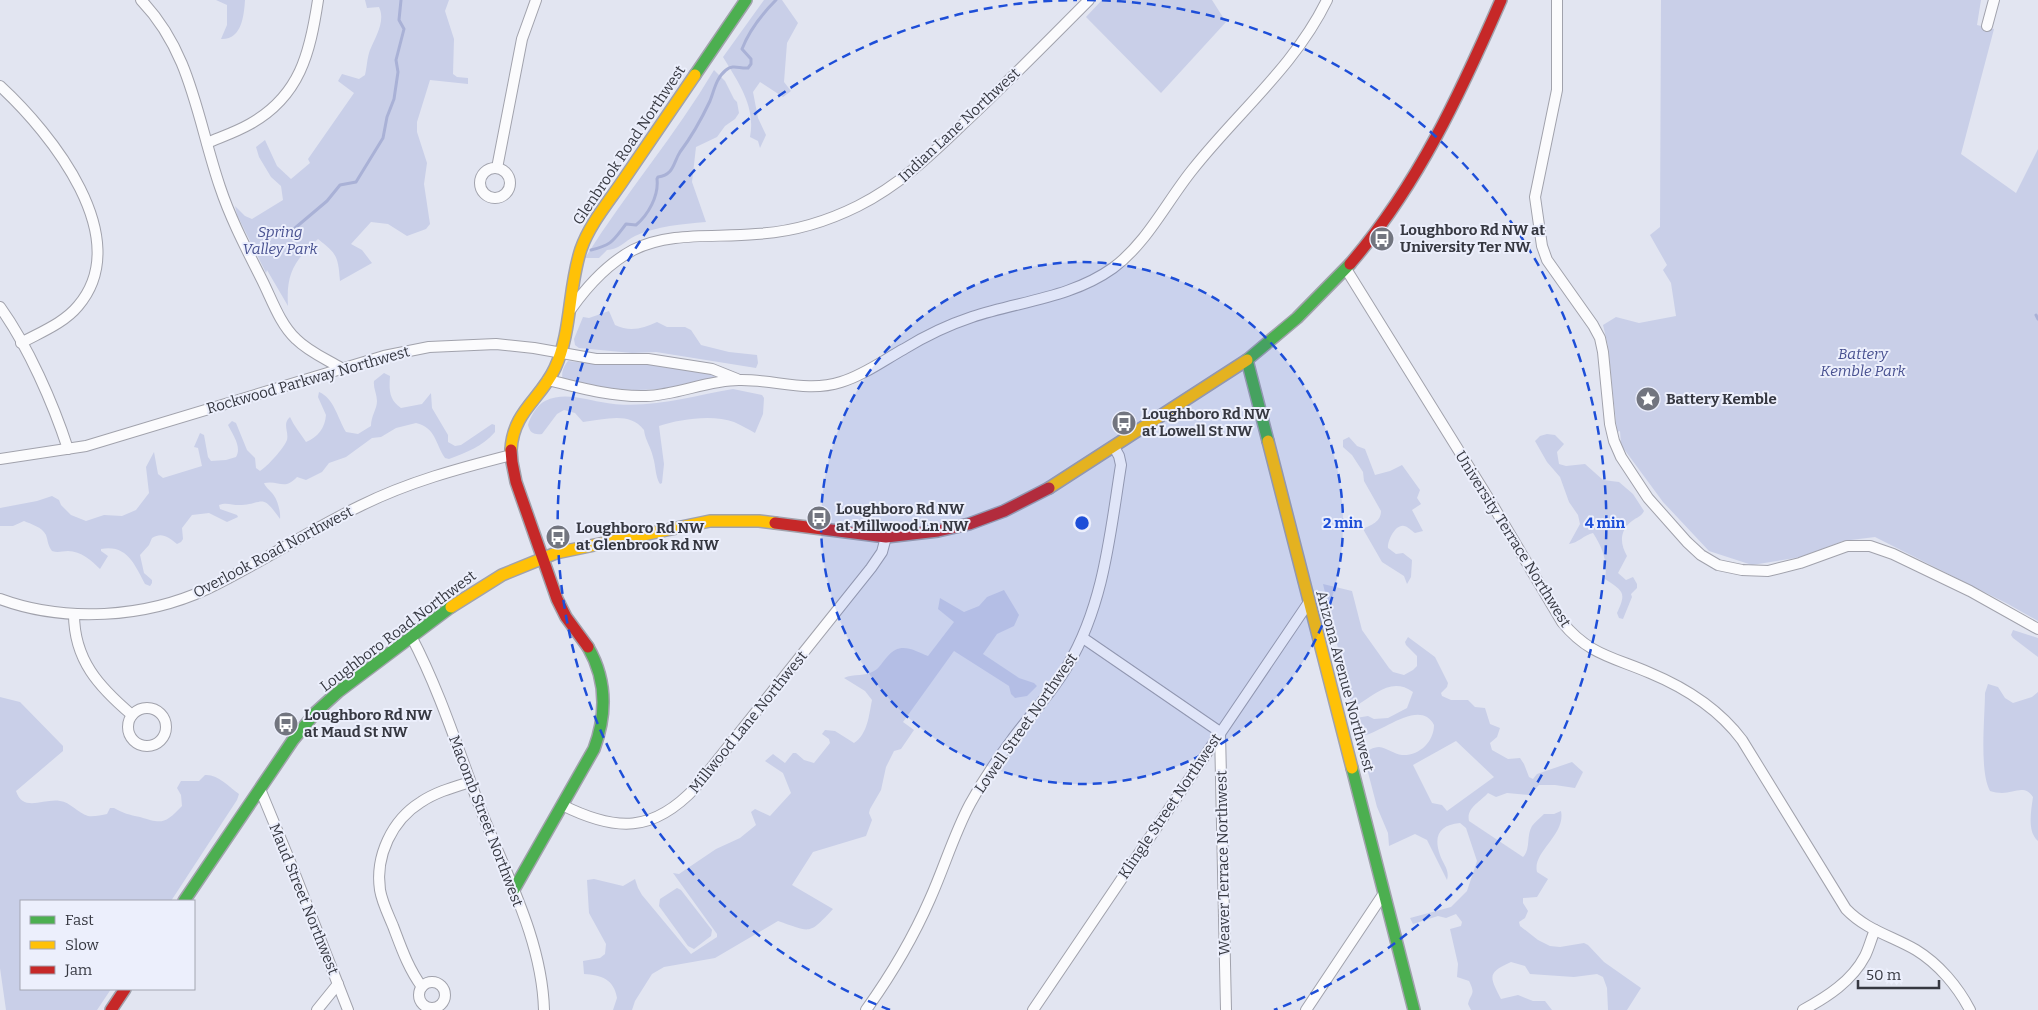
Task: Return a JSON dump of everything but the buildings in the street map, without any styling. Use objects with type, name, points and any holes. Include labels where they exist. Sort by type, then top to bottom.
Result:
[{"type":"main road","name":"Glenbrook Road Northwest","points":[[513,890],[598,740],[604,717],[604,694],[596,660],[560,607],[514,472],[511,455],[514,430],[520,416],[548,380],[560,354],[570,310],[577,260],[590,229],[746,0]]},
{"type":"main road","name":"Loughboro Road Northwest","points":[[185,900],[293,740],[316,712],[338,692],[411,636],[485,584],[520,566],[592,544],[710,521],[759,521],[886,537],[957,527],[997,514],[1046,490],[1247,360],[1302,314],[1346,269],[1383,224],[1420,168],[1442,128],[1501,0]]},
{"type":"main road","name":"Arizona Avenue Northwest","points":[[1247,360],[1414,1010]]},
{"type":"main road","points":[[111,1010],[124,990]]},
{"type":"street","points":[[141,0],[163,27],[182,60],[220,187],[233,220],[283,323],[292,336],[304,346],[341,368]]},
{"type":"street","points":[[207,143],[256,121],[272,109],[289,90],[300,73],[309,48],[318,0]]},
{"type":"street","points":[[497,168],[522,39],[536,0]]},
{"type":"street","name":"Indian Lane Northwest","points":[[570,310],[596,278],[617,260],[644,246],[668,239],[757,234],[796,228],[843,214],[882,193],[929,157],[998,92],[1089,0]]},
{"type":"street","name":"Rockwood Parkway Northwest","points":[[548,380],[592,391],[646,396],[738,380],[810,387],[839,383],[948,327],[986,313],[1062,294],[1086,284],[1118,264],[1140,242],[1198,163],[1276,76],[1300,45],[1327,0]]},
{"type":"street","points":[[1557,0],[1557,90],[1535,197],[1542,249],[1547,260],[1593,325],[1600,338],[1610,424],[1614,441],[1621,457],[1648,498],[1690,546],[1724,567],[1749,571],[1775,570],[1847,546],[1870,546],[1893,554],[1970,591],[2038,629]]},
{"type":"street","points":[[1987,26],[1994,0]]},
{"type":"street","points":[[0,86],[32,119],[66,165],[89,210],[96,232],[98,248],[93,280],[79,305],[62,320],[21,343]]},
{"type":"street","name":"University Terrace Northwest","points":[[1346,269],[1491,501],[1566,626],[1584,644],[1598,652],[1674,684],[1704,702],[1723,717],[1735,730],[1753,756],[1844,906],[1858,920],[1916,950],[1928,959],[1951,982],[1970,1010]]},
{"type":"street","points":[[0,307],[46,391],[68,449]]},
{"type":"street","name":"Rockwood Parkway Northwest","points":[[0,459],[68,449],[113,438],[399,352],[454,345],[514,346],[596,359],[648,359],[712,370],[738,380]]},
{"type":"street","name":"Lowell Street Northwest","points":[[866,1010],[897,964],[919,924],[958,830],[978,789],[1011,741],[1052,689],[1083,638],[1100,590],[1107,554],[1121,465],[1120,456],[1114,447]]},
{"type":"street","name":"Overlook Road Northwest","points":[[0,599],[34,609],[74,614],[130,611],[161,605],[207,589],[377,498],[443,474],[511,455]]},
{"type":"street","name":"Millwood Lane Northwest","points":[[562,805],[592,819],[626,824],[654,818],[679,804],[713,766],[871,568],[882,552],[886,537]]},
{"type":"street","name":"Klingle Street Northwest","points":[[1033,1010],[1309,602]]},
{"type":"street","points":[[74,614],[77,641],[90,671],[106,692],[132,715]]},
{"type":"street","name":"Macomb Street Northwest","points":[[411,636],[421,655],[513,890],[537,960],[543,989],[544,1010]]},
{"type":"street","points":[[1083,638],[1220,732]]},
{"type":"street","name":"Weaver Terrace Northwest","points":[[1220,732],[1226,1010]]},
{"type":"street","points":[[422,987],[411,972],[383,900],[380,879],[382,855],[394,828],[410,809],[426,799],[470,782]]},
{"type":"street","name":"Maud Street Northwest","points":[[260,789],[348,1010]]},
{"type":"street","points":[[1306,1010],[1384,893]]},
{"type":"street","points":[[1803,1010],[1828,995],[1855,971],[1867,952],[1875,930]]},
{"type":"street","points":[[317,1010],[338,984]]},
{"type":"green space","points":[[216,0],[245,0],[243,19],[238,31],[228,38],[221,39],[227,25],[227,5]]},
{"type":"green space","name":"Spring Valley Park","points":[[365,0],[449,0],[445,11],[454,39],[453,74],[457,77],[468,78],[468,84],[430,80],[417,122],[417,132],[427,163],[424,184],[430,224],[426,229],[407,236],[388,224],[371,222],[351,244],[362,250],[372,263],[340,281],[337,261],[333,252],[318,239],[303,254],[293,268],[288,285],[288,306],[267,270],[266,273],[237,215],[235,206],[245,216],[252,219],[283,200],[281,186],[271,177],[259,157],[256,147],[265,140],[277,166],[291,179],[310,163],[308,159],[354,93],[338,81],[342,74],[359,79],[365,75],[369,53],[381,24],[381,12],[379,7],[367,8]]},
{"type":"green space","points":[[764,0],[782,0],[798,23],[787,43],[784,82],[791,91],[783,97],[760,82],[753,92],[758,118],[766,135],[760,148],[758,141],[750,137],[750,115],[744,95],[723,57]]},
{"type":"green space","points":[[1102,0],[1212,0],[1226,22],[1161,93],[1086,17]]},
{"type":"green space","name":"Battery Kemble Park","points":[[1661,0],[1981,0],[1977,25],[1994,29],[1961,154],[2016,193],[2038,149],[2038,621],[1875,537],[1843,541],[1801,557],[1752,565],[1709,551],[1663,502],[1621,445],[1620,431],[1617,432],[1608,346],[1603,325],[1616,317],[1639,323],[1676,316],[1671,283],[1663,270],[1667,265],[1650,235],[1660,227]]},
{"type":"green space","points":[[714,70],[725,81],[737,102],[739,113],[735,119],[725,126],[717,137],[696,147],[692,182],[706,222],[652,230],[635,236],[615,249],[607,250],[599,258],[585,258],[683,118]]},
{"type":"green space","points":[[609,311],[615,325],[620,327],[636,329],[657,322],[667,327],[685,327],[691,330],[701,345],[729,352],[757,355],[758,363],[756,368],[656,352],[632,353],[579,348],[575,345],[574,339],[583,317],[589,318]]},
{"type":"green space","points":[[568,361],[595,364],[645,363],[714,374],[715,379],[657,389],[621,390],[603,388],[563,380],[563,370]]},
{"type":"green space","points":[[384,373],[390,376],[392,398],[401,408],[422,404],[431,393],[432,408],[448,435],[448,442],[455,446],[461,445],[492,424],[495,425],[495,432],[479,445],[449,459],[445,458],[431,432],[423,425],[416,423],[396,428],[381,437],[372,438],[346,457],[329,463],[322,472],[306,480],[297,477],[285,484],[264,483],[276,498],[280,519],[266,502],[219,505],[220,509],[238,517],[227,522],[209,513],[192,515],[182,528],[183,539],[181,542],[177,544],[165,536],[159,535],[152,538],[149,545],[140,555],[144,573],[152,580],[150,586],[145,584],[134,563],[124,553],[117,550],[110,548],[101,549],[108,556],[100,569],[90,560],[73,551],[52,551],[44,532],[24,521],[13,526],[0,526],[0,508],[52,496],[59,500],[61,505],[71,515],[86,521],[104,515],[122,516],[136,510],[149,493],[146,467],[154,452],[158,474],[163,478],[202,466],[198,448],[194,447],[200,433],[204,435],[208,457],[211,461],[236,457],[238,453],[237,445],[228,425],[232,421],[236,423],[247,450],[255,458],[256,468],[260,471],[275,457],[287,440],[286,422],[290,417],[306,442],[320,432],[326,415],[318,397],[319,392],[332,404],[346,432],[358,434],[371,426],[377,401],[374,381]]},
{"type":"green space","points":[[733,389],[762,395],[764,398],[763,414],[755,433],[734,422],[716,418],[676,421],[659,426],[664,464],[662,483],[660,484],[644,430],[631,420],[616,418],[583,422],[575,413],[564,410],[557,414],[542,434],[533,433],[528,425],[539,405],[552,398],[573,397],[635,405],[668,402]]},
{"type":"green space","points":[[1547,434],[1555,435],[1564,444],[1557,452],[1559,464],[1566,466],[1585,464],[1603,480],[1619,482],[1633,494],[1644,511],[1628,525],[1622,538],[1627,556],[1618,573],[1626,580],[1633,577],[1637,584],[1637,588],[1631,594],[1632,597],[1623,619],[1619,618],[1617,613],[1622,601],[1622,593],[1616,586],[1605,579],[1606,566],[1604,555],[1593,533],[1569,544],[1580,524],[1578,515],[1569,502],[1560,477],[1547,462],[1535,441],[1540,436]]},
{"type":"green space","points":[[1349,437],[1357,446],[1365,449],[1375,475],[1402,465],[1420,490],[1417,498],[1421,504],[1412,510],[1423,531],[1415,533],[1407,527],[1401,526],[1392,534],[1388,545],[1388,548],[1396,554],[1403,553],[1412,560],[1411,577],[1407,584],[1404,576],[1382,562],[1363,529],[1379,518],[1381,511],[1364,481],[1363,472],[1352,455],[1343,447],[1343,440]]},
{"type":"green space","points":[[1323,584],[1352,591],[1362,630],[1393,672],[1404,675],[1417,666],[1417,656],[1405,642],[1408,637],[1435,657],[1448,683],[1441,693],[1442,696],[1451,700],[1468,700],[1475,707],[1485,708],[1490,724],[1500,728],[1497,737],[1490,743],[1492,750],[1508,759],[1520,758],[1529,777],[1533,779],[1537,774],[1572,762],[1583,772],[1575,788],[1539,785],[1529,795],[1507,793],[1496,797],[1488,793],[1474,806],[1470,812],[1469,821],[1523,857],[1527,850],[1529,834],[1533,824],[1544,814],[1554,814],[1561,811],[1559,828],[1539,857],[1537,865],[1537,872],[1548,879],[1537,897],[1523,898],[1523,903],[1528,911],[1525,918],[1519,922],[1520,926],[1538,940],[1550,946],[1560,947],[1584,943],[1588,945],[1604,962],[1641,988],[1627,1010],[1608,1010],[1607,988],[1603,977],[1597,974],[1574,977],[1530,974],[1525,966],[1511,962],[1497,969],[1492,976],[1501,999],[1518,995],[1533,1001],[1545,1001],[1552,1010],[1471,1010],[1468,1004],[1472,989],[1469,981],[1457,977],[1458,964],[1450,929],[1461,926],[1462,922],[1456,914],[1446,918],[1438,916],[1413,924],[1410,918],[1451,907],[1467,891],[1477,861],[1466,828],[1460,823],[1453,824],[1443,829],[1438,837],[1438,848],[1447,870],[1447,880],[1427,840],[1415,834],[1389,846],[1388,833],[1377,807],[1363,753],[1379,747],[1402,755],[1414,753],[1428,742],[1434,725],[1428,718],[1420,715],[1410,716],[1362,736],[1356,718],[1368,716],[1374,719],[1388,718],[1407,708],[1413,692],[1398,686],[1384,689],[1354,706],[1351,704]],"holes":[[[1456,741],[1494,777],[1447,811],[1442,805],[1432,803],[1413,765]]]},
{"type":"green space","points":[[1004,590],[1019,615],[1014,626],[997,634],[983,654],[1019,678],[1034,683],[1037,686],[1027,696],[1015,698],[1011,694],[1009,686],[954,651],[903,722],[914,730],[901,749],[894,751],[886,767],[881,790],[870,809],[869,813],[872,820],[866,836],[813,852],[792,885],[833,909],[813,928],[797,928],[778,921],[715,958],[664,967],[652,974],[635,1001],[632,1010],[613,1010],[617,998],[610,982],[601,977],[584,974],[583,961],[600,958],[605,954],[606,944],[589,913],[587,880],[594,879],[623,886],[635,879],[642,895],[691,954],[717,937],[717,934],[673,873],[679,874],[716,849],[740,838],[756,825],[751,812],[755,809],[770,816],[791,793],[783,773],[765,761],[773,754],[785,763],[793,753],[796,753],[804,760],[814,763],[830,743],[829,739],[822,734],[825,730],[835,731],[854,743],[865,729],[872,700],[865,691],[844,678],[874,671],[897,649],[912,649],[928,656],[954,622],[938,609],[940,598],[964,612],[979,606],[987,597]]},
{"type":"green space","points":[[2013,630],[2038,638],[2038,657],[2013,638],[2011,635]]},
{"type":"green space","points":[[1988,684],[1998,687],[2005,698],[2013,703],[2032,697],[2038,692],[2038,841],[2031,827],[2033,797],[2030,793],[2023,790],[2006,793],[1990,791],[1987,782],[1983,743],[1985,693]]},
{"type":"green space","points":[[0,697],[20,702],[63,746],[63,751],[16,791],[19,798],[24,801],[29,803],[64,802],[84,815],[90,816],[107,814],[110,808],[114,808],[129,815],[153,821],[163,821],[182,806],[181,795],[177,788],[181,781],[199,781],[205,775],[210,775],[219,779],[239,794],[237,800],[172,900],[20,900],[20,990],[110,990],[97,1010],[6,1010],[0,968]]},
{"type":"green space","points":[[677,888],[681,890],[712,930],[711,936],[694,949],[688,946],[659,906],[660,899]]},
{"type":"waterway","points":[[295,228],[327,201],[340,185],[356,182],[383,138],[387,117],[394,99],[398,72],[396,60],[404,29],[399,20],[401,0]]},
{"type":"waterway","points":[[591,250],[608,244],[626,224],[636,225],[645,216],[652,205],[658,177],[667,174],[672,168],[703,115],[720,77],[729,68],[748,68],[751,64],[751,59],[742,49],[757,23],[776,0]]},
{"type":"waterway","points":[[2036,315],[2038,319]]},
{"type":"traffic: fast","points":[[695,75],[746,0]]},
{"type":"traffic: fast","points":[[1268,441],[1247,360],[1297,318],[1350,264]]},
{"type":"traffic: fast","points":[[185,900],[293,740],[316,712],[338,692],[451,607]]},
{"type":"traffic: fast","points":[[513,891],[594,749],[598,736],[603,710],[602,685],[599,672],[588,647]]},
{"type":"traffic: fast","points":[[1352,768],[1414,1010]]},
{"type":"traffic: slow","points":[[511,450],[513,437],[522,415],[549,379],[560,354],[577,264],[584,240],[598,216],[695,75]]},
{"type":"traffic: slow","points":[[1049,488],[1247,360]]},
{"type":"traffic: slow","points":[[1268,441],[1352,768]]},
{"type":"traffic: slow","points":[[451,607],[502,575],[556,553],[710,521],[759,521],[775,523]]},
{"type":"traffic: jam","points":[[1350,264],[1397,203],[1436,138],[1470,70],[1501,0]]},
{"type":"traffic: jam","points":[[511,450],[516,482],[557,599],[566,617],[588,647]]},
{"type":"traffic: jam","points":[[775,523],[886,537],[938,531],[969,524],[1004,511],[1049,488]]},
{"type":"traffic: jam","points":[[111,1010],[124,990]]},
{"type":"place","name":"Loughboro Rd NW at University Ter NW","points":[[1382,239]]},
{"type":"place","name":"Battery Kemble","points":[[1648,399]]},
{"type":"place","name":"Loughboro Rd NW at Lowell St NW","points":[[1124,423]]},
{"type":"place","name":"Loughboro Rd NW at Millwood Ln NW","points":[[819,518]]},
{"type":"place","name":"Loughboro Rd NW at Glenbrook Rd NW","points":[[558,537]]},
{"type":"place","name":"Loughboro Rd NW at Maud St NW","points":[[286,724]]}]
